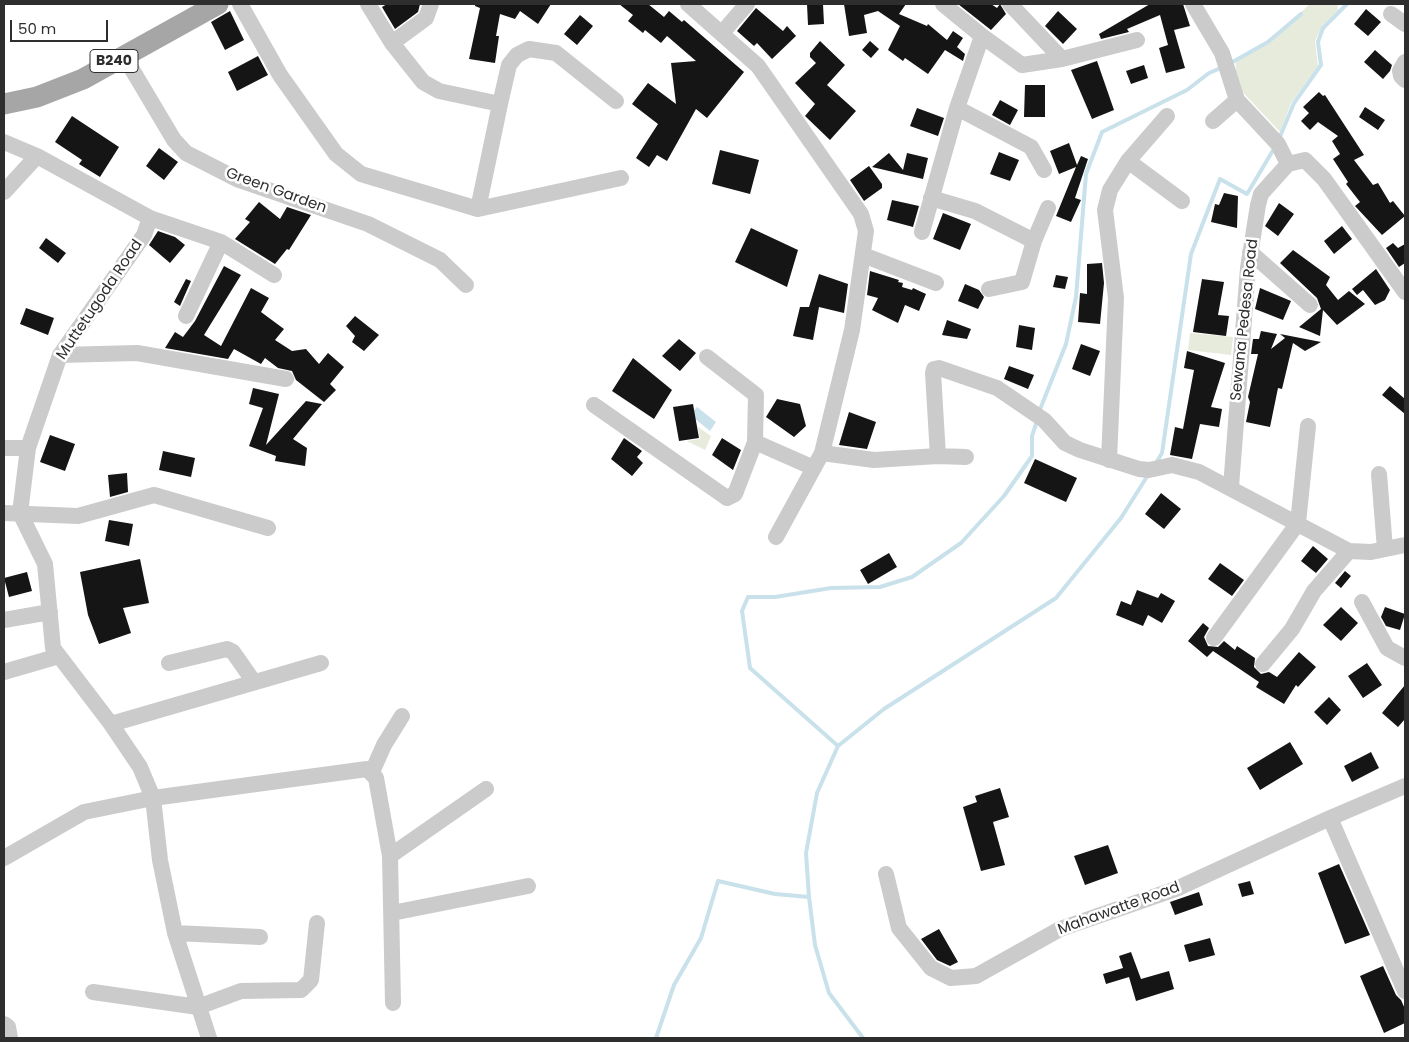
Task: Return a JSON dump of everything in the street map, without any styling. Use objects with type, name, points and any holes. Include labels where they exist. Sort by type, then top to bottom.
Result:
[{"type":"main road","name":"B240","points":[[4,104],[58,89],[83,79],[218,4]]},
{"type":"street","points":[[240,4],[280,75],[336,154],[361,174],[478,209],[620,178]]},
{"type":"street","points":[[368,4],[392,43],[423,82],[439,91],[500,104]]},
{"type":"street","points":[[392,43],[426,18],[430,4]]},
{"type":"street","points":[[688,4],[758,66],[861,214],[866,230],[852,330],[822,453],[776,537]]},
{"type":"street","points":[[722,33],[747,4]]},
{"type":"street","points":[[943,4],[1022,65],[1062,59],[1137,40]]},
{"type":"street","points":[[1010,4],[1062,59]]},
{"type":"street","points":[[1192,4],[1225,61],[1237,100],[1281,151],[1305,160],[1324,179],[1405,292]]},
{"type":"street","points":[[1391,14],[1405,24]]},
{"type":"street","points":[[922,232],[956,108],[982,36]]},
{"type":"street","points":[[478,209],[509,66],[517,55],[529,49],[556,52],[616,101]]},
{"type":"street","name":"Green Garden","points":[[124,56],[174,140],[186,153],[239,180],[384,231],[440,260],[466,285]]},
{"type":"street","points":[[1405,62],[1400,71],[1401,76],[1405,80]]},
{"type":"street","points":[[1213,121],[1237,100]]},
{"type":"street","points":[[956,108],[1031,147],[1044,170]]},
{"type":"street","points":[[1109,460],[1116,298],[1105,210],[1110,190],[1128,161],[1167,116]]},
{"type":"street","points":[[4,142],[37,156],[150,218],[220,242],[274,275]]},
{"type":"street","name":"Sewana Pedesa Road","points":[[1231,488],[1250,252],[1261,194],[1281,151]]},
{"type":"street","points":[[4,192],[37,156]]},
{"type":"street","points":[[1128,161],[1182,200]]},
{"type":"street","points":[[931,198],[975,211],[1034,241]]},
{"type":"street","points":[[988,289],[1022,282],[1034,241],[1048,208]]},
{"type":"street","name":"Muttetugoda Road","points":[[20,513],[28,448],[60,355],[144,235],[150,218]]},
{"type":"street","points":[[186,316],[220,242]]},
{"type":"street","points":[[1250,252],[1310,305]]},
{"type":"street","points":[[863,254],[936,283]]},
{"type":"street","points":[[60,355],[137,353],[286,379]]},
{"type":"street","points":[[594,404],[728,498],[735,494],[755,442],[756,394],[707,357]]},
{"type":"street","points":[[938,456],[933,376],[936,368],[997,388],[1044,420],[1065,443],[1109,460],[1156,469],[1172,465],[1199,472],[1349,551],[1405,546]]},
{"type":"street","points":[[1214,638],[1298,523],[1308,426]]},
{"type":"street","points":[[755,442],[814,468]]},
{"type":"street","points":[[4,448],[28,448]]},
{"type":"street","points":[[822,453],[874,460],[938,456],[966,457]]},
{"type":"street","points":[[1379,474],[1385,549]]},
{"type":"street","points":[[4,513],[78,516],[154,495],[268,528]]},
{"type":"street","points":[[20,513],[44,564],[53,648],[111,724],[140,767],[154,798],[160,860],[174,933],[209,1038]]},
{"type":"street","points":[[1263,664],[1292,629],[1314,590],[1349,551]]},
{"type":"street","points":[[1362,602],[1388,648],[1405,658]]},
{"type":"street","points":[[4,620],[50,612]]},
{"type":"street","points":[[169,663],[227,649],[233,652],[254,682]]},
{"type":"street","points":[[4,672],[59,656]]},
{"type":"street","points":[[111,724],[321,662]]},
{"type":"street","points":[[372,772],[384,745],[402,716]]},
{"type":"street","points":[[4,858],[84,812],[154,798],[367,769],[376,778],[390,856],[393,1003]]},
{"type":"street","name":"Mahawatte Road","points":[[886,874],[899,928],[931,968],[951,978],[976,976],[1060,930],[1176,889],[1330,818],[1405,786]]},
{"type":"street","points":[[390,856],[486,789]]},
{"type":"street","points":[[1330,818],[1405,991]]},
{"type":"street","points":[[392,913],[528,886]]},
{"type":"street","points":[[93,992],[198,1007],[241,991],[301,990],[311,980],[317,923]]},
{"type":"street","points":[[174,933],[260,937]]},
{"type":"street","points":[[4,1024],[8,1027],[10,1038]]},
{"type":"shaded area","points":[[1310,4],[1337,4],[1338,10],[1322,26],[1315,41],[1318,66],[1291,103],[1280,132],[1235,84],[1236,61],[1268,42]]},
{"type":"shaded area","points":[[1190,333],[1233,337],[1231,355],[1188,350]]},
{"type":"shaded area","points":[[698,427],[711,436],[705,450],[687,441],[700,439]]},
{"type":"water","points":[[697,407],[716,422],[710,431],[690,415]]},
{"type":"building","points":[[387,4],[420,4],[418,12],[395,29],[382,7]]},
{"type":"building","points":[[475,4],[551,4],[538,24],[520,11],[515,19],[500,14],[496,36],[499,36],[495,63],[469,59],[480,8],[475,6]]},
{"type":"building","points":[[619,4],[648,4],[664,17],[669,11],[682,22],[684,20],[744,72],[707,118],[696,109],[667,161],[657,155],[649,167],[636,158],[658,124],[632,104],[648,83],[676,104],[671,63],[696,61],[667,36],[661,43],[645,30],[643,33],[628,21],[633,15]]},
{"type":"building","points":[[807,4],[823,4],[824,24],[808,25]]},
{"type":"building","points":[[844,4],[906,4],[899,14],[927,26],[928,24],[947,40],[953,31],[963,38],[957,47],[965,54],[963,61],[945,50],[928,74],[905,58],[903,61],[888,50],[900,26],[878,11],[864,15],[867,33],[849,36]]},
{"type":"building","points":[[958,4],[991,4],[997,8],[1000,4],[1006,14],[991,30]]},
{"type":"building","points":[[1150,4],[1183,4],[1190,26],[1174,30],[1185,68],[1166,73],[1159,48],[1168,45],[1160,15],[1127,29],[1129,32],[1101,39],[1099,34]]},
{"type":"building","points":[[756,8],[783,31],[787,26],[796,36],[772,59],[757,43],[754,46],[737,31]]},
{"type":"building","points":[[1366,9],[1381,22],[1368,36],[1354,24]]},
{"type":"building","points":[[230,11],[244,40],[225,50],[211,22]]},
{"type":"building","points":[[1058,11],[1077,29],[1063,44],[1045,26]]},
{"type":"building","points":[[580,15],[593,26],[577,45],[564,34]]},
{"type":"building","points":[[820,41],[845,65],[827,85],[856,111],[830,140],[805,116],[815,104],[795,83],[816,63],[810,57],[810,53]]},
{"type":"building","points":[[870,41],[879,49],[871,58],[862,50]]},
{"type":"building","points":[[1375,50],[1392,65],[1390,71],[1383,79],[1364,62]]},
{"type":"building","points":[[258,56],[268,75],[237,91],[228,72]]},
{"type":"building","points":[[1097,61],[1114,110],[1092,119],[1071,70]]},
{"type":"building","points":[[1144,65],[1148,78],[1131,84],[1126,71]]},
{"type":"building","points":[[1025,85],[1045,85],[1045,117],[1024,117]]},
{"type":"building","points":[[1319,92],[1323,96],[1325,95],[1364,155],[1354,160],[1373,185],[1378,183],[1390,203],[1393,201],[1405,216],[1382,235],[1355,206],[1360,202],[1346,184],[1348,182],[1333,159],[1340,154],[1332,141],[1338,136],[1318,122],[1310,130],[1301,121],[1309,113],[1303,107]]},
{"type":"building","points":[[1000,100],[1018,110],[1010,125],[992,115]]},
{"type":"building","points":[[1365,107],[1385,120],[1378,130],[1359,117]]},
{"type":"building","points":[[917,108],[944,118],[938,136],[910,126]]},
{"type":"building","points":[[72,116],[119,147],[100,177],[79,164],[82,160],[55,142]]},
{"type":"building","points":[[1069,143],[1077,165],[1081,156],[1088,159],[1075,198],[1081,200],[1071,222],[1056,216],[1076,167],[1059,174],[1050,151]]},
{"type":"building","points":[[159,148],[178,162],[164,180],[146,166]]},
{"type":"building","points":[[720,150],[759,160],[750,194],[712,184]]},
{"type":"building","points":[[999,152],[1019,160],[1010,181],[990,174]]},
{"type":"building","points":[[889,153],[903,170],[907,153],[928,158],[923,179],[872,167]]},
{"type":"building","points":[[869,166],[882,184],[882,188],[864,201],[850,180]]},
{"type":"building","points":[[1224,193],[1238,196],[1237,228],[1211,222],[1215,204],[1219,205]]},
{"type":"building","points":[[892,200],[919,206],[913,227],[887,220]]},
{"type":"building","points":[[259,202],[280,219],[287,207],[311,215],[289,250],[287,249],[275,264],[235,239],[250,222],[245,219]]},
{"type":"building","points":[[1279,203],[1294,214],[1278,236],[1265,226]]},
{"type":"building","points":[[943,213],[971,224],[960,250],[933,239]]},
{"type":"building","points":[[1342,226],[1352,239],[1334,254],[1324,241]]},
{"type":"building","points":[[751,228],[798,250],[787,287],[735,262]]},
{"type":"building","points":[[158,231],[175,237],[185,245],[170,263],[149,245]]},
{"type":"building","points":[[46,238],[66,253],[58,263],[39,248]]},
{"type":"building","points":[[1393,243],[1398,248],[1405,244],[1405,263],[1399,267],[1386,248]]},
{"type":"building","points":[[1293,250],[1330,277],[1326,285],[1338,300],[1349,291],[1365,304],[1337,325],[1323,310],[1320,336],[1299,327],[1321,309],[1317,298],[1280,263]]},
{"type":"building","points":[[1102,263],[1104,283],[1100,324],[1078,322],[1080,293],[1087,294],[1087,264]]},
{"type":"building","points":[[224,266],[241,275],[204,335],[221,346],[251,288],[269,298],[261,312],[284,329],[275,340],[292,351],[306,349],[319,364],[328,353],[344,367],[330,384],[336,390],[324,402],[296,380],[292,371],[278,368],[265,358],[261,364],[234,349],[228,359],[165,348],[175,332],[183,337],[195,321]]},
{"type":"building","points":[[1376,269],[1390,290],[1385,300],[1375,305],[1363,290],[1357,295],[1352,289]]},
{"type":"building","points":[[870,271],[899,280],[898,282],[903,283],[902,287],[912,290],[913,288],[926,294],[919,311],[905,305],[898,323],[872,310],[878,298],[867,295]]},
{"type":"building","points":[[819,274],[848,284],[844,313],[819,307],[813,340],[793,336],[800,307],[809,307]]},
{"type":"building","points":[[1056,275],[1068,277],[1065,289],[1053,287]]},
{"type":"building","points":[[186,279],[191,281],[180,306],[174,302]]},
{"type":"building","points":[[1202,279],[1224,282],[1218,315],[1229,316],[1226,336],[1193,332]]},
{"type":"building","points":[[965,284],[979,290],[984,297],[978,309],[958,301]]},
{"type":"building","points":[[1260,288],[1291,301],[1283,320],[1255,309]]},
{"type":"building","points":[[26,308],[54,318],[48,335],[20,324]]},
{"type":"building","points":[[355,316],[379,335],[364,351],[352,342],[355,336],[346,326]]},
{"type":"building","points":[[947,320],[971,329],[967,339],[942,335]]},
{"type":"building","points":[[1019,325],[1035,328],[1032,350],[1016,347]]},
{"type":"building","points":[[1261,331],[1277,334],[1271,349],[1285,338],[1280,334],[1321,342],[1305,351],[1293,343],[1282,389],[1278,388],[1270,427],[1246,422],[1250,402],[1248,397],[1258,354],[1251,354],[1253,339],[1259,339]]},
{"type":"building","points":[[679,339],[696,353],[680,371],[662,356]]},
{"type":"building","points":[[1081,344],[1100,351],[1090,376],[1072,369]]},
{"type":"building","points":[[1187,351],[1225,363],[1211,407],[1222,409],[1219,427],[1200,424],[1192,459],[1170,455],[1175,427],[1183,429],[1194,370],[1184,368]]},
{"type":"building","points":[[633,358],[672,390],[654,419],[612,391]]},
{"type":"building","points":[[1009,366],[1034,375],[1028,389],[1004,379]]},
{"type":"building","points":[[1390,386],[1405,399],[1405,414],[1382,395]]},
{"type":"building","points":[[253,388],[279,394],[266,445],[306,401],[322,404],[293,439],[307,448],[305,466],[275,461],[276,456],[249,446],[263,408],[249,404]]},
{"type":"building","points":[[777,399],[800,404],[806,426],[794,437],[766,417]]},
{"type":"building","points":[[693,404],[699,438],[679,441],[673,407]]},
{"type":"building","points":[[849,412],[876,422],[867,449],[839,445]]},
{"type":"building","points":[[50,435],[75,444],[65,471],[40,462]]},
{"type":"building","points":[[624,438],[642,451],[637,457],[643,463],[632,476],[611,459]]},
{"type":"building","points":[[722,438],[741,450],[733,470],[712,455]]},
{"type":"building","points":[[163,451],[195,458],[191,477],[159,470]]},
{"type":"building","points":[[1035,459],[1077,478],[1066,502],[1024,483]]},
{"type":"building","points":[[127,473],[128,492],[110,497],[108,475]]},
{"type":"building","points":[[1161,493],[1181,509],[1164,529],[1145,514]]},
{"type":"building","points":[[109,520],[133,524],[129,546],[105,541]]},
{"type":"building","points":[[1313,546],[1328,559],[1316,573],[1301,561]]},
{"type":"building","points":[[889,553],[897,567],[868,584],[860,570]]},
{"type":"building","points":[[140,559],[149,603],[123,608],[131,633],[99,644],[88,615],[80,572]]},
{"type":"building","points":[[1220,563],[1244,580],[1232,596],[1208,579]]},
{"type":"building","points":[[1345,571],[1351,576],[1341,588],[1335,583]]},
{"type":"building","points":[[27,572],[32,591],[9,597],[4,578]]},
{"type":"building","points":[[1137,590],[1158,598],[1161,593],[1175,601],[1162,623],[1148,615],[1143,626],[1116,615],[1121,601],[1131,605]]},
{"type":"building","points":[[1341,607],[1358,623],[1341,641],[1323,625]]},
{"type":"building","points":[[1385,607],[1405,614],[1400,630],[1386,626],[1381,617]]},
{"type":"building","points":[[1203,623],[1209,628],[1204,637],[1208,646],[1218,647],[1224,641],[1235,650],[1237,646],[1255,658],[1254,667],[1261,674],[1269,672],[1277,677],[1299,652],[1316,667],[1298,687],[1296,685],[1284,704],[1256,687],[1259,682],[1213,651],[1207,657],[1188,641]]},
{"type":"building","points":[[1367,663],[1382,685],[1363,698],[1348,676]]},
{"type":"building","points":[[1405,685],[1405,719],[1398,727],[1382,713]]},
{"type":"building","points":[[1329,697],[1341,710],[1327,725],[1314,712]]},
{"type":"building","points":[[1290,742],[1303,764],[1260,790],[1247,768]]},
{"type":"building","points":[[1371,752],[1379,768],[1352,782],[1344,766]]},
{"type":"building","points":[[1000,788],[1009,817],[993,822],[1005,865],[981,871],[963,807],[977,802],[975,796]]},
{"type":"building","points":[[1108,845],[1118,873],[1085,885],[1074,856]]},
{"type":"building","points":[[1339,864],[1370,935],[1345,944],[1318,873]]},
{"type":"building","points":[[1250,881],[1254,894],[1242,897],[1238,884]]},
{"type":"building","points":[[1199,892],[1203,905],[1175,915],[1170,902]]},
{"type":"building","points":[[939,929],[958,962],[950,966],[937,960],[921,939]]},
{"type":"building","points":[[1210,938],[1215,955],[1189,962],[1184,945]]},
{"type":"building","points":[[1131,952],[1141,979],[1169,971],[1174,989],[1136,1001],[1129,977],[1106,984],[1103,974],[1123,968],[1119,956]]},
{"type":"building","points":[[1383,966],[1396,995],[1401,1000],[1405,1009],[1405,1023],[1384,1033],[1360,976]]},
{"type":"waterway","points":[[1279,139],[1294,103],[1321,65],[1318,42],[1323,28],[1347,4]]},
{"type":"waterway","points":[[1229,64],[1268,42],[1301,14]]},
{"type":"waterway","points":[[1039,412],[1066,344],[1076,297],[1086,174],[1102,132],[1187,90],[1209,73],[1223,67]]},
{"type":"waterway","points":[[1156,463],[1162,453],[1191,254],[1220,179],[1247,194],[1275,147]]},
{"type":"waterway","points":[[838,746],[750,668],[742,611],[748,597],[775,597],[831,588],[880,587],[912,577],[961,543],[1004,496],[1032,456],[1032,436],[1037,421]]},
{"type":"waterway","points":[[863,1038],[829,993],[815,945],[809,897],[806,853],[817,793],[838,746],[884,709],[1056,598],[1121,518],[1148,475]]},
{"type":"waterway","points":[[656,1038],[674,985],[701,938],[718,881],[775,894],[809,897]]}]
